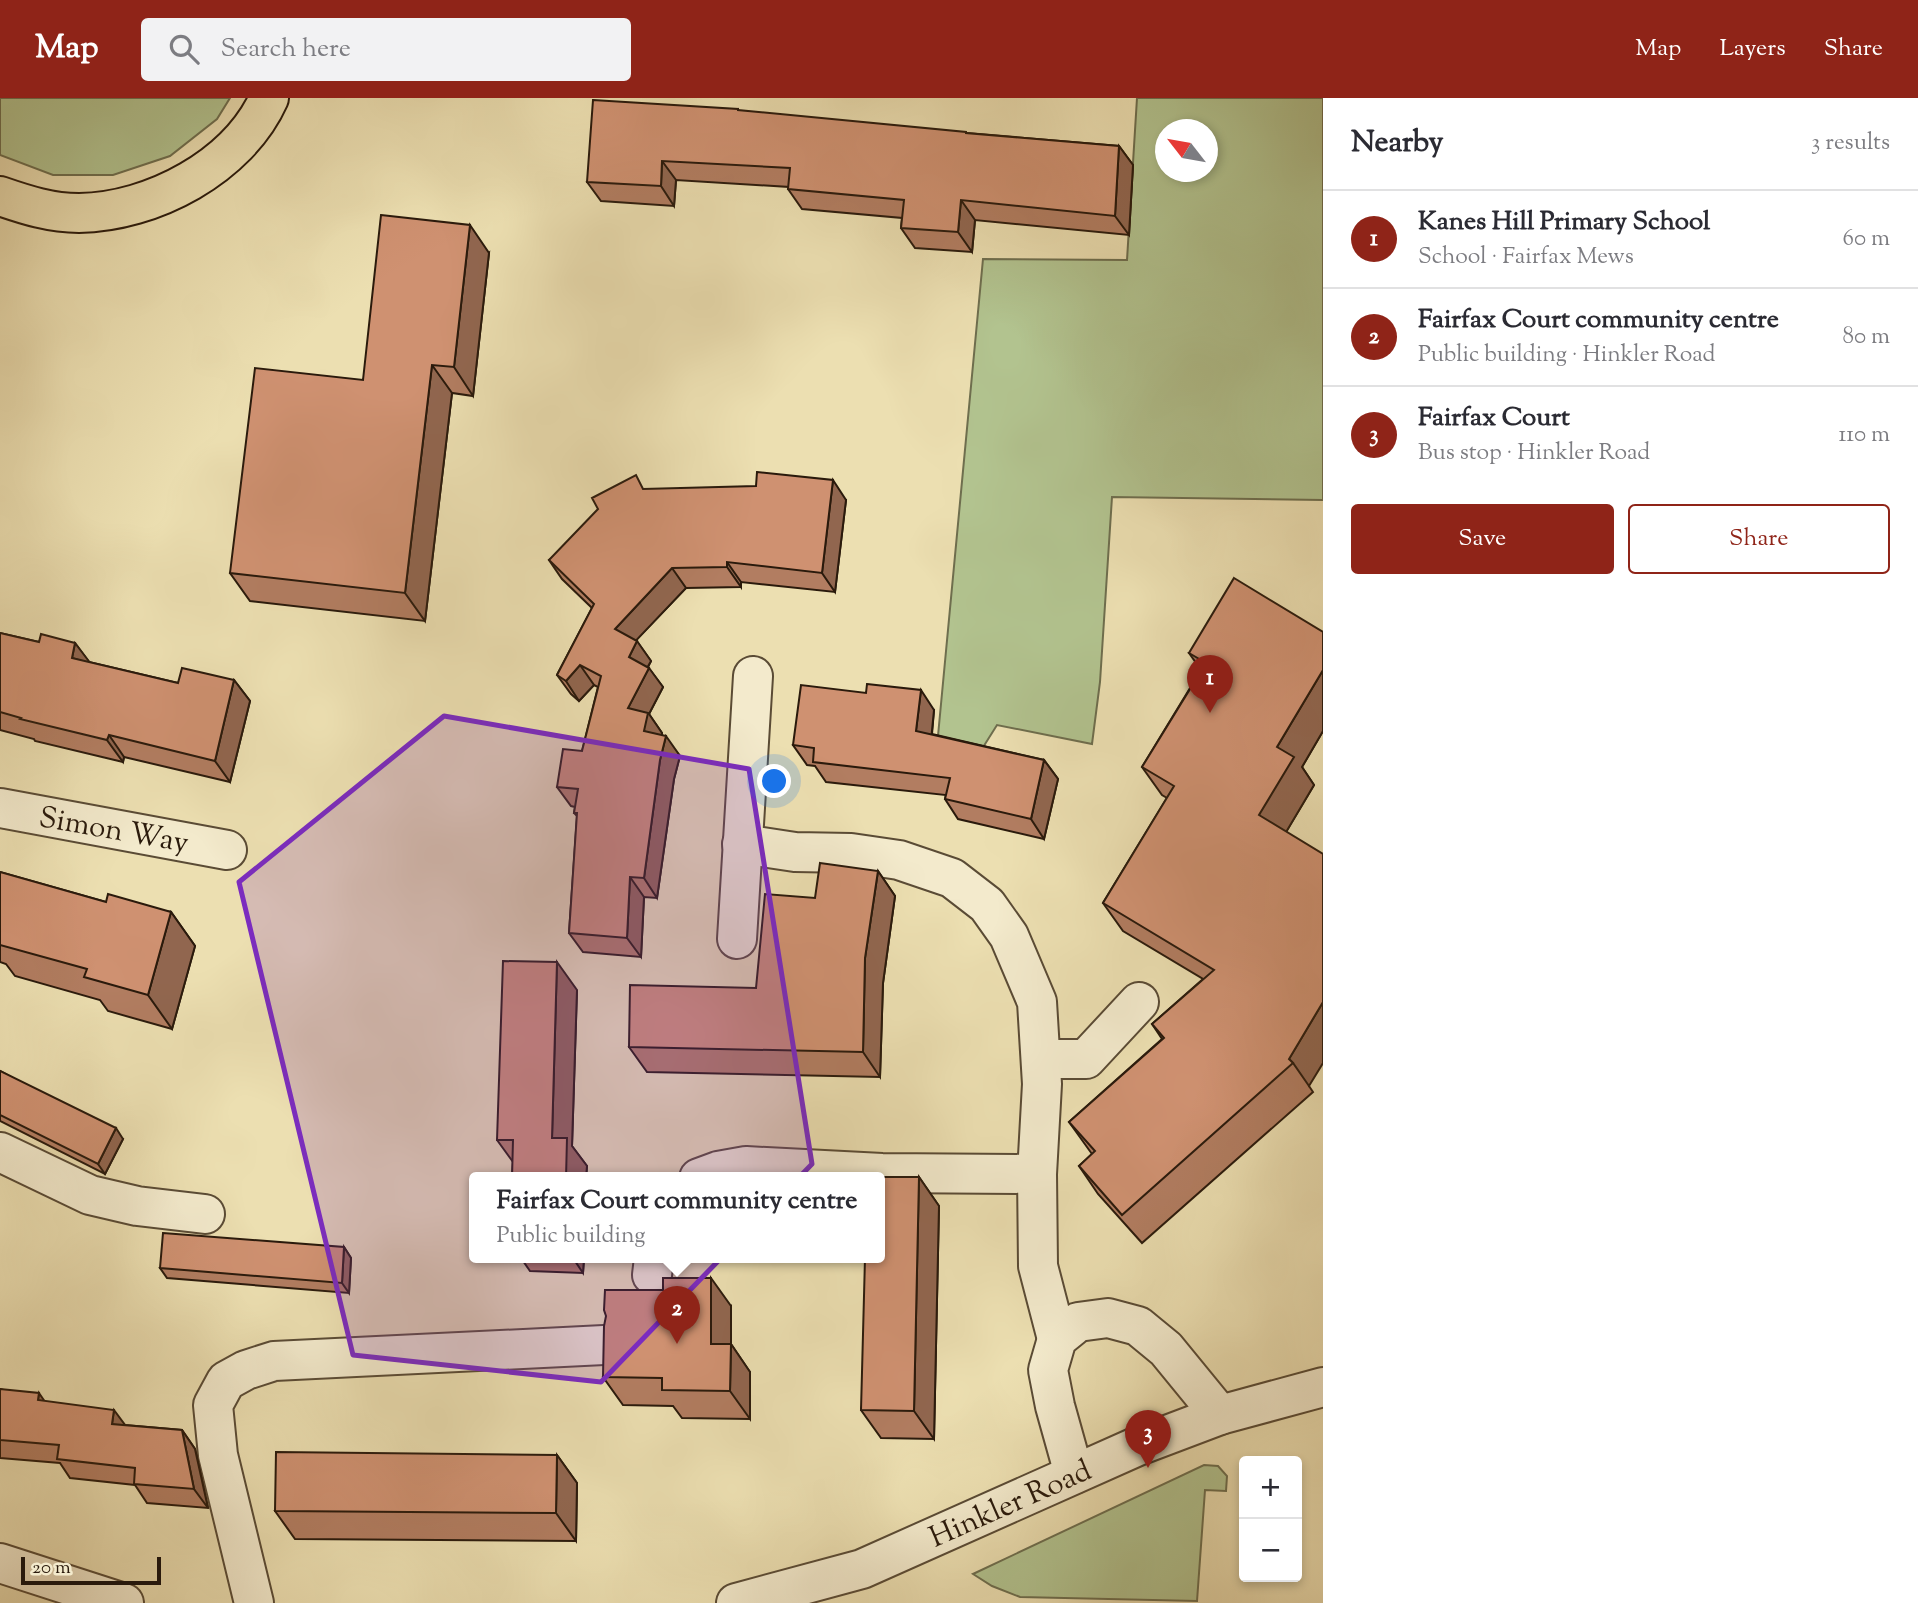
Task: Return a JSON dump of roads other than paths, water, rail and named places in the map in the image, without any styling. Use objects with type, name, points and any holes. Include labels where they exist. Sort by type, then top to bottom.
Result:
[{"type":"main road","points":[[11,206],[78,213],[122,208],[165,195],[204,173],[237,144],[272,101]]},
{"type":"street","points":[[737,939],[753,676]]},
{"type":"street","name":"Simon Way","points":[[0,808],[227,850]]},
{"type":"street","points":[[742,844],[795,852],[851,853],[899,860],[952,878],[987,905],[1009,936],[1037,1002],[1042,1084],[1037,1174],[1038,1266],[1058,1339]]},
{"type":"street","points":[[1041,1059],[1086,1059],[1139,1002]]},
{"type":"street","points":[[0,1152],[90,1195],[136,1206],[205,1213]]},
{"type":"street","points":[[715,1172],[746,1166],[863,1172]]},
{"type":"street","points":[[885,1173],[1037,1174]]},
{"type":"street","points":[[1074,1474],[1048,1370],[1058,1339],[1078,1322],[1108,1318],[1138,1326],[1166,1349],[1220,1415]]},
{"type":"street","points":[[254,1603],[218,1455],[213,1405],[226,1381],[246,1370],[274,1362],[604,1345]]},
{"type":"street","name":"Hinkler Road","points":[[736,1603],[862,1569],[1138,1446],[1220,1415],[1323,1387]]},
{"type":"street","points":[[0,1563],[124,1603]]},
{"type":"place","name":"Kanes Hill Primary School","points":[[1210,713]]},
{"type":"place","name":"Fairfax Court community centre","points":[[677,1344]]},
{"type":"place","name":"Fairfax Court","points":[[1148,1468]]}]
